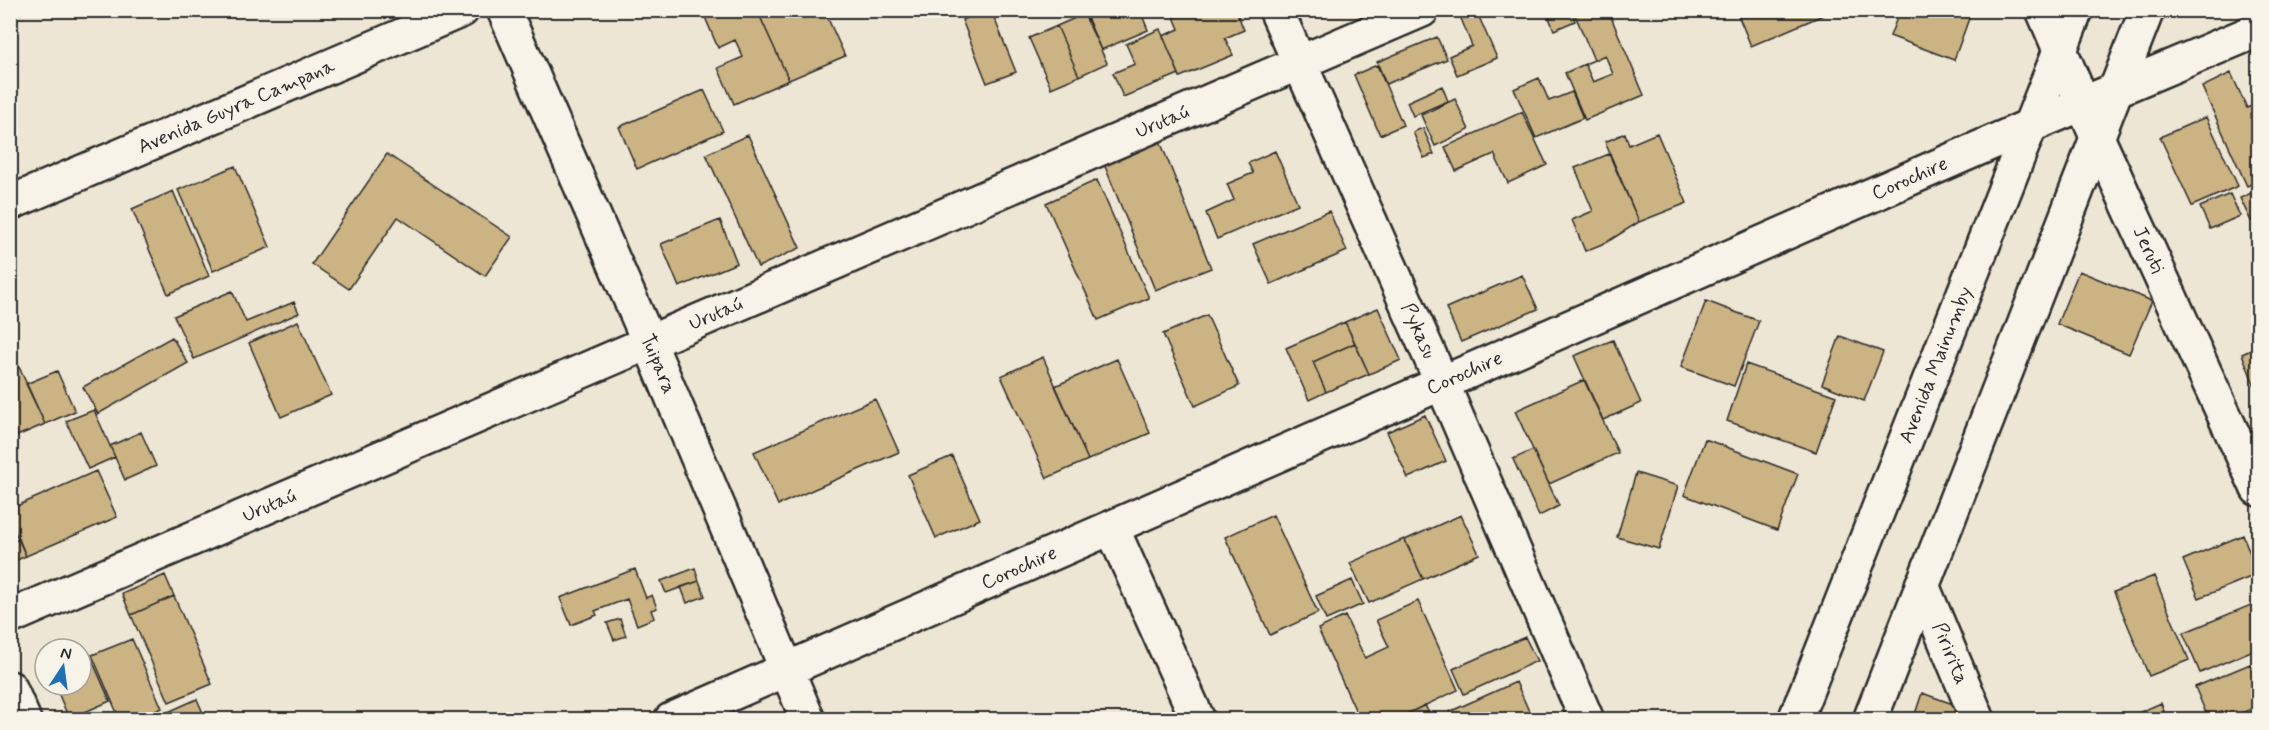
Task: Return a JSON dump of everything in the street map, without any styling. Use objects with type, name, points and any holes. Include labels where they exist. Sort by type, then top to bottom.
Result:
[{"type":"street","name":"Avenida Guyra Campana","points":[[10,203],[462,10]]},
{"type":"street","name":"Tuipara","points":[[504,10],[649,342],[808,720]]},
{"type":"street","name":"Pykasu","points":[[1276,10],[1442,383],[1587,720]]},
{"type":"street","name":"Urutaú","points":[[10,617],[1422,10]]},
{"type":"street","name":"Jeruti","points":[[2043,10],[2082,104],[2259,489]]},
{"type":"street","name":"Avenida Mainumby","points":[[1795,720],[2076,10]]},
{"type":"street","points":[[1870,720],[2147,10]]},
{"type":"street","name":"Corochire","points":[[671,720],[2032,125],[2259,30]]},
{"type":"street","points":[[1112,528],[1198,720]]},
{"type":"street","name":"Piririta","points":[[1922,585],[1978,720]]},
{"type":"street","points":[[10,688],[24,720]]},
{"type":"building","points":[[702,10],[757,10],[789,80],[734,104],[718,68],[743,57],[735,40],[718,48]]},
{"type":"building","points":[[757,10],[824,10],[845,56],[789,80]]},
{"type":"building","points":[[991,10],[1016,72],[987,83],[962,20]]},
{"type":"building","points":[[1084,10],[1140,10],[1148,30],[1101,50]]},
{"type":"building","points":[[1189,10],[1236,10],[1244,30],[1225,38],[1233,55],[1180,77],[1163,36],[1179,29],[1174,17]]},
{"type":"building","points":[[1476,10],[1497,58],[1457,75],[1449,56],[1472,46],[1460,16]]},
{"type":"building","points":[[1546,10],[1571,10],[1575,21],[1554,30]]},
{"type":"building","points":[[1573,10],[1608,10],[1644,95],[1585,120],[1565,73],[1585,64],[1593,82],[1613,74],[1605,55],[1594,60]]},
{"type":"building","points":[[1736,10],[1766,10],[1768,16],[1780,10],[1835,10],[1751,46]]},
{"type":"building","points":[[1900,10],[1972,10],[1954,60],[1890,36]]},
{"type":"building","points":[[1084,14],[1107,63],[1079,76],[1057,26]]},
{"type":"building","points":[[1057,26],[1079,76],[1051,88],[1029,38]]},
{"type":"building","points":[[1160,29],[1179,74],[1123,97],[1113,73],[1135,64],[1126,44]]},
{"type":"building","points":[[1437,37],[1447,59],[1386,84],[1377,62]]},
{"type":"building","points":[[1377,65],[1403,125],[1380,135],[1354,75]]},
{"type":"building","points":[[2231,73],[2247,108],[2258,103],[2258,181],[2247,186],[2202,87]]},
{"type":"building","points":[[1539,78],[1549,101],[1572,92],[1583,118],[1536,138],[1514,89]]},
{"type":"building","points":[[1442,86],[1448,101],[1413,116],[1407,102]]},
{"type":"building","points":[[704,90],[723,131],[637,169],[619,127]]},
{"type":"building","points":[[1455,99],[1469,130],[1435,146],[1421,115]]},
{"type":"building","points":[[1522,112],[1547,165],[1508,183],[1494,154],[1456,171],[1445,147]]},
{"type":"building","points":[[2206,117],[2238,186],[2192,206],[2160,137]]},
{"type":"building","points":[[1423,128],[1434,154],[1424,158],[1413,132]]},
{"type":"building","points":[[1625,133],[1629,145],[1657,133],[1687,203],[1639,222],[1605,142]]},
{"type":"building","points":[[748,135],[800,248],[758,267],[706,154]]},
{"type":"building","points":[[1158,136],[1211,268],[1155,290],[1102,159]]},
{"type":"building","points":[[1275,151],[1298,204],[1217,239],[1206,213],[1234,200],[1227,184],[1253,173],[1248,163]]},
{"type":"building","points":[[387,154],[512,237],[485,276],[398,217],[349,289],[312,264]]},
{"type":"building","points":[[1609,154],[1639,222],[1607,242],[1585,251],[1572,220],[1593,211],[1575,168]]},
{"type":"building","points":[[235,166],[270,247],[213,271],[178,190]]},
{"type":"building","points":[[1097,180],[1149,298],[1098,320],[1046,203]]},
{"type":"building","points":[[2258,190],[2258,218],[2251,221],[2240,198]]},
{"type":"building","points":[[173,191],[209,276],[168,294],[132,209]]},
{"type":"building","points":[[2230,194],[2240,216],[2210,229],[2200,207]]},
{"type":"building","points":[[1329,211],[1347,251],[1271,284],[1253,244]]},
{"type":"building","points":[[720,220],[737,263],[679,287],[661,244]]},
{"type":"building","points":[[2079,271],[2152,301],[2129,354],[2057,324]]},
{"type":"building","points":[[1522,275],[1538,309],[1461,342],[1446,308]]},
{"type":"building","points":[[232,291],[246,322],[294,302],[299,313],[194,359],[174,316]]},
{"type":"building","points":[[1706,301],[1759,321],[1734,386],[1681,367]]},
{"type":"building","points":[[1378,308],[1401,360],[1369,374],[1345,322]]},
{"type":"building","points":[[1207,315],[1239,386],[1195,406],[1163,334]]},
{"type":"building","points":[[298,321],[331,395],[281,417],[249,343]]},
{"type":"building","points":[[1345,322],[1355,343],[1313,362],[1326,392],[1309,400],[1286,348]]},
{"type":"building","points":[[1840,336],[1883,352],[1864,401],[1822,384]]},
{"type":"building","points":[[172,337],[188,363],[98,414],[83,387]]},
{"type":"building","points":[[1613,340],[1641,403],[1603,420],[1574,356]]},
{"type":"building","points":[[1355,343],[1369,374],[1326,392],[1313,362]]},
{"type":"building","points":[[10,347],[45,424],[10,439]]},
{"type":"building","points":[[2258,347],[2258,394],[2242,354]]},
{"type":"building","points":[[1043,357],[1088,460],[1047,478],[1001,376]]},
{"type":"building","points":[[1117,359],[1150,433],[1088,460],[1055,386]]},
{"type":"building","points":[[1746,364],[1836,396],[1816,452],[1727,421]]},
{"type":"building","points":[[57,371],[75,411],[45,424],[26,384]]},
{"type":"building","points":[[1584,380],[1618,453],[1549,484],[1515,411]]},
{"type":"building","points":[[875,399],[899,452],[778,505],[754,452]]},
{"type":"building","points":[[94,410],[115,457],[88,469],[66,421]]},
{"type":"building","points":[[1425,415],[1446,461],[1408,478],[1387,432]]},
{"type":"building","points":[[141,432],[156,466],[125,480],[110,446]]},
{"type":"building","points":[[1705,439],[1798,474],[1777,530],[1684,495]]},
{"type":"building","points":[[1533,450],[1559,506],[1539,516],[1513,459]]},
{"type":"building","points":[[952,456],[980,519],[936,538],[908,475]]},
{"type":"building","points":[[96,471],[117,517],[26,556],[10,521],[10,509]]},
{"type":"building","points":[[1636,473],[1678,486],[1659,549],[1617,537]]},
{"type":"building","points":[[1273,515],[1318,613],[1270,635],[1225,537]]},
{"type":"building","points":[[1461,515],[1479,554],[1423,579],[1405,540]]},
{"type":"building","points":[[2243,535],[2258,574],[2199,598],[2183,560]]},
{"type":"building","points":[[19,539],[26,556],[10,563],[10,543]]},
{"type":"building","points":[[1404,539],[1423,579],[1369,603],[1350,563]]},
{"type":"building","points":[[695,568],[699,581],[666,593],[661,581]]},
{"type":"building","points":[[635,569],[646,598],[652,595],[657,608],[651,610],[654,618],[637,625],[627,599],[595,611],[597,615],[571,625],[560,598]]},
{"type":"building","points":[[165,575],[174,596],[131,615],[122,594]]},
{"type":"building","points":[[2154,576],[2189,660],[2149,676],[2114,592]]},
{"type":"building","points":[[1352,580],[1363,604],[1326,620],[1316,596]]},
{"type":"building","points":[[699,581],[705,596],[687,603],[681,587]]},
{"type":"building","points":[[174,596],[212,684],[169,702],[131,615]]},
{"type":"building","points":[[1418,601],[1458,690],[1394,720],[1360,720],[1318,629],[1345,616],[1365,658],[1389,647],[1376,620]]},
{"type":"building","points":[[2258,602],[2258,648],[2200,673],[2183,633]]},
{"type":"building","points":[[620,619],[626,636],[614,640],[607,623]]},
{"type":"building","points":[[1525,637],[1537,661],[1464,694],[1453,669]]},
{"type":"building","points":[[132,639],[162,708],[135,720],[120,720],[93,655]]},
{"type":"building","points":[[93,662],[110,701],[69,719],[60,697],[93,697]]},
{"type":"building","points":[[2250,664],[2258,684],[2258,706],[2226,720],[2209,720],[2195,687]]},
{"type":"building","points":[[1516,682],[1533,720],[1452,720],[1449,712]]},
{"type":"building","points":[[1922,693],[1970,710],[1966,720],[1913,720]]},
{"type":"building","points":[[197,699],[206,720],[169,720],[166,713]]},
{"type":"building","points":[[2161,703],[2167,720],[2122,720]]},
{"type":"building","points":[[1425,705],[1432,720],[1396,720],[1396,719]]}]
